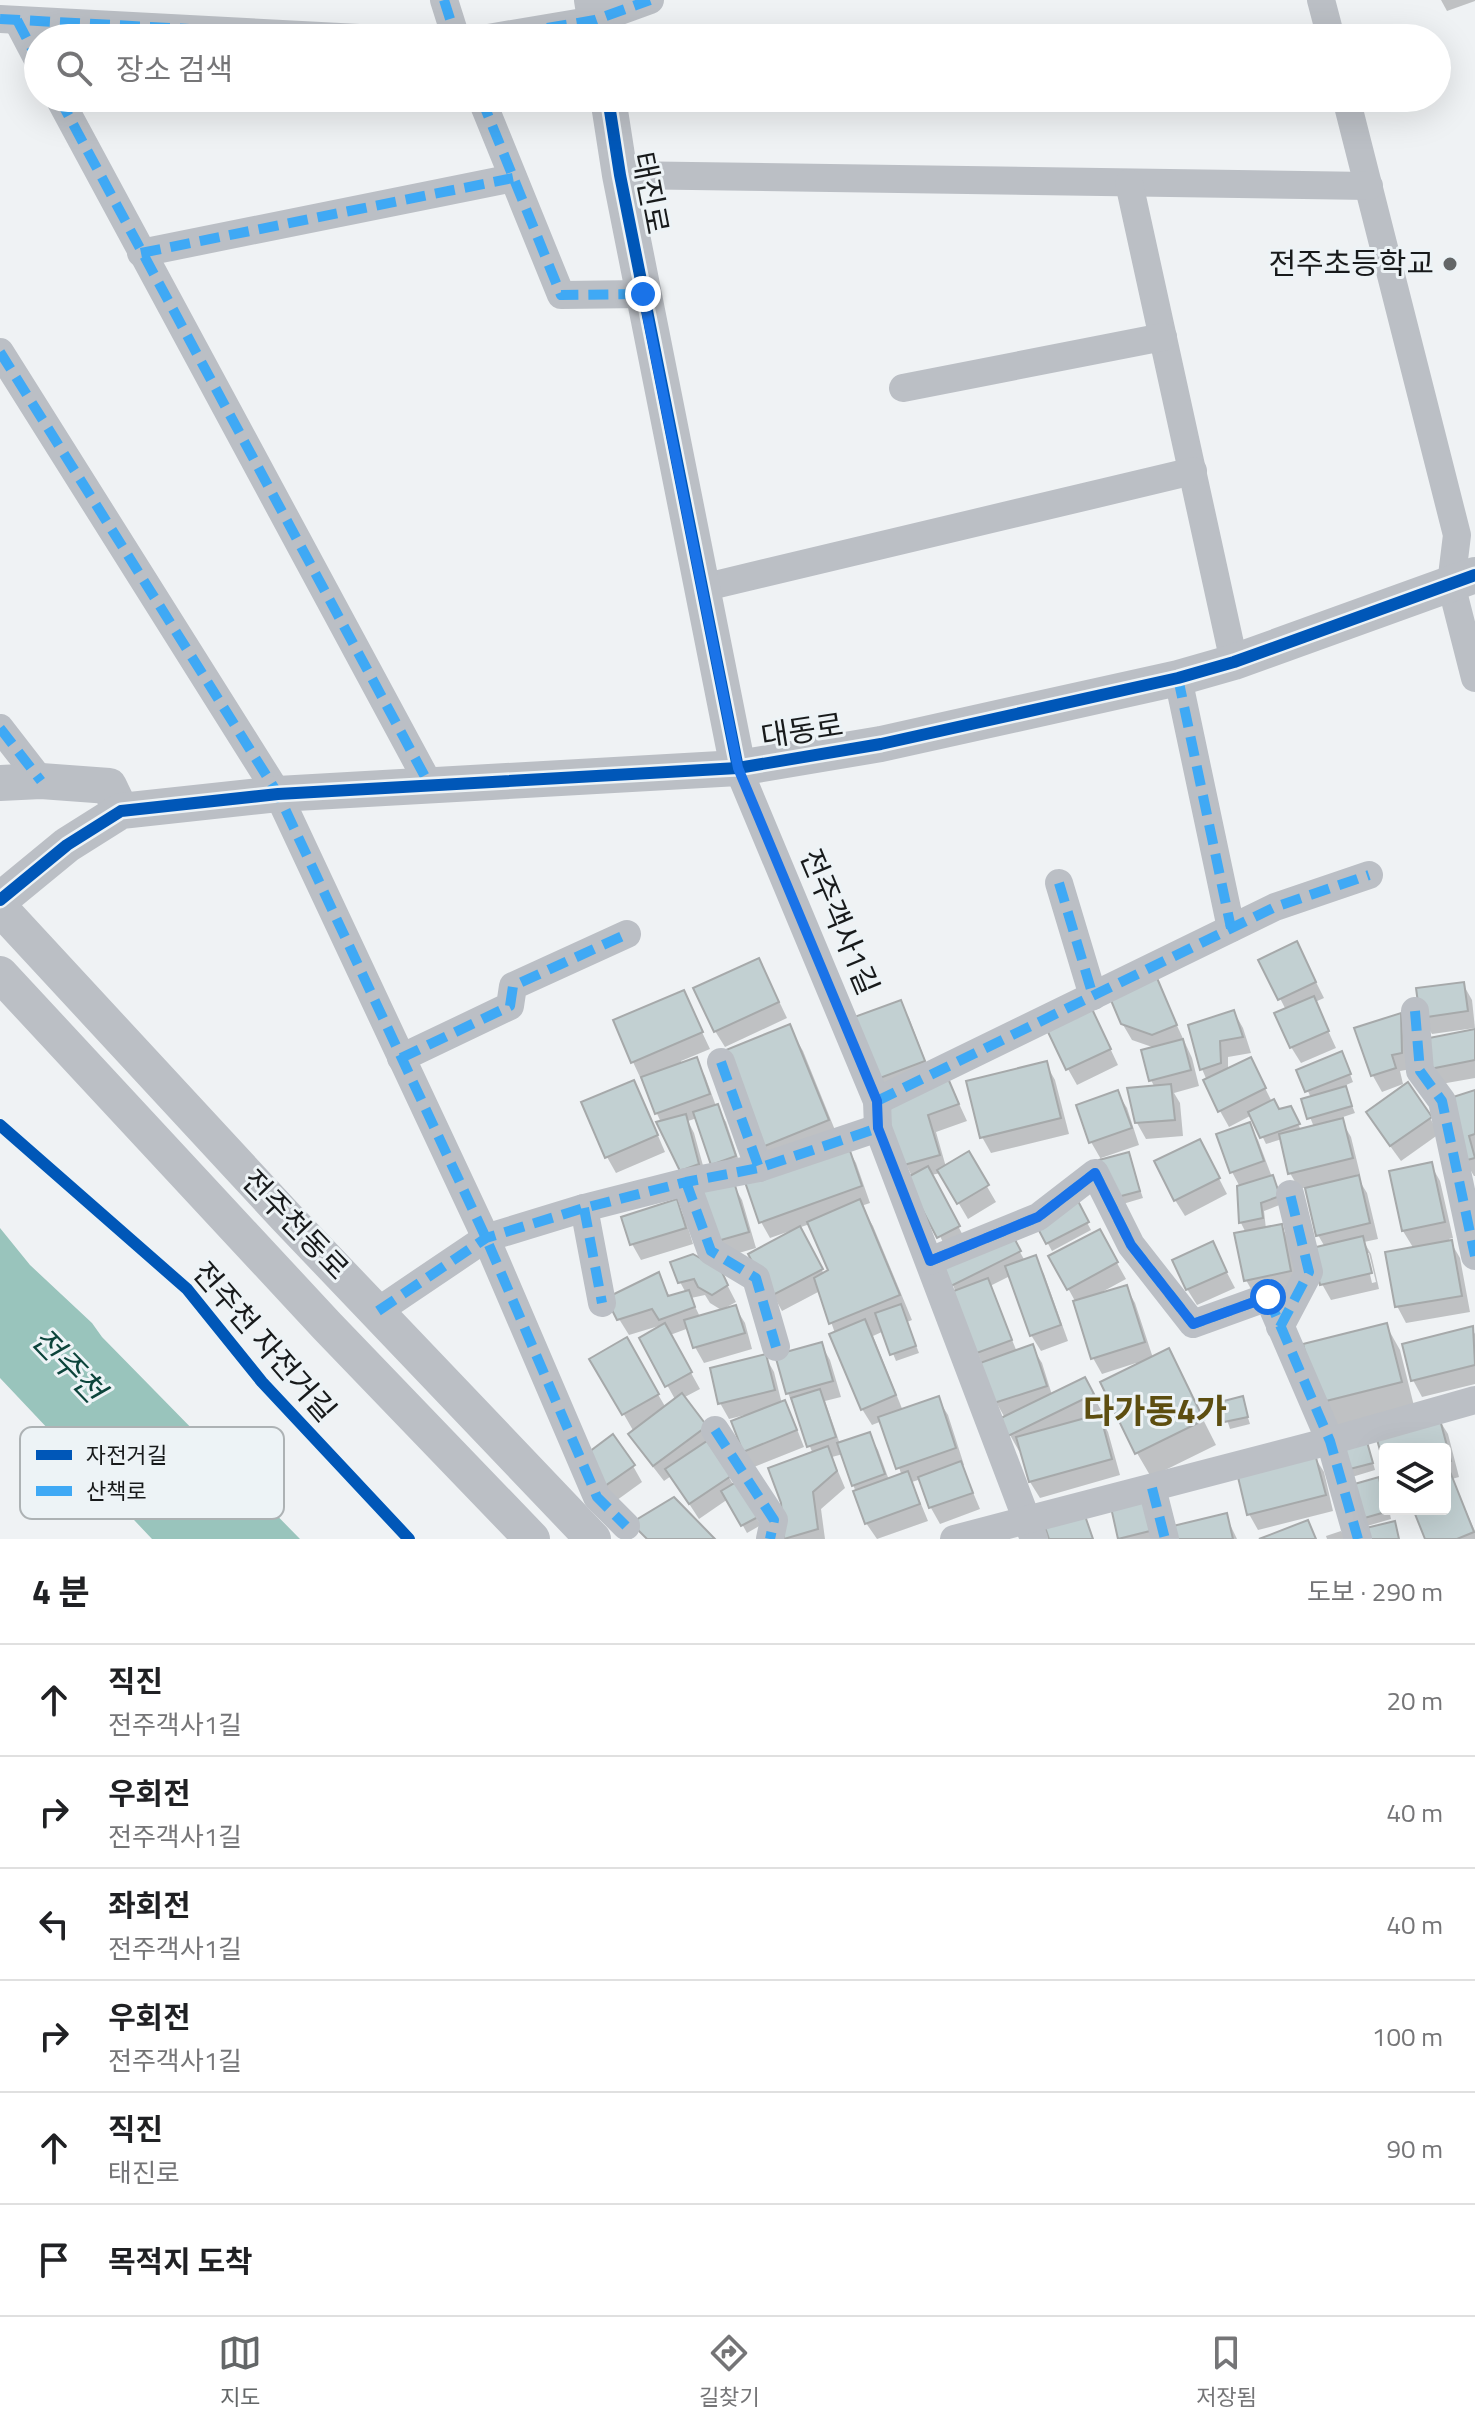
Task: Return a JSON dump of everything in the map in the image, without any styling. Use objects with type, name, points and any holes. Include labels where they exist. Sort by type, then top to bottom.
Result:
[{"type":"street","points":[[444,0],[452,24]]},
{"type":"street","points":[[567,24],[595,19],[650,0]]},
{"type":"street","points":[[1321,0],[1327,24]]},
{"type":"street","points":[[8,20],[86,24]]},
{"type":"street","points":[[8,20],[24,41]]},
{"type":"street","points":[[66,112],[430,786]]},
{"type":"street","points":[[487,112],[561,295],[643,294]]},
{"type":"street","name":"태진로","points":[[610,112],[643,294],[738,768]]},
{"type":"street","points":[[1350,112],[1457,535],[1475,678]]},
{"type":"street","points":[[620,175],[1369,186]]},
{"type":"street","points":[[141,253],[513,178]]},
{"type":"street","points":[[1129,183],[1234,662]]},
{"type":"street","points":[[903,388],[1163,337]]},
{"type":"street","points":[[0,352],[278,794],[486,1238],[597,1497],[609,1533]]},
{"type":"street","points":[[702,588],[1193,471]]},
{"type":"street","name":"대동로","points":[[0,900],[67,845],[121,811],[278,794],[738,768],[881,744],[1178,678],[1234,662],[1463,579]]},
{"type":"street","points":[[1178,678],[1231,928]]},
{"type":"street","points":[[0,728],[41,781]]},
{"type":"street","name":"전주객사1길","points":[[738,768],[877,1115],[1030,1530]]},
{"type":"street","points":[[0,783],[41,781],[109,786],[121,811]]},
{"type":"street","points":[[378,1311],[486,1238],[584,1208],[686,1182],[759,1168],[877,1115],[1093,996],[1231,928],[1275,907],[1369,875]]},
{"type":"street","points":[[1059,883],[1093,996]]},
{"type":"street","name":"전주천동로","points":[[0,908],[286,1217],[378,1311],[609,1533]]},
{"type":"street","points":[[401,1058],[510,1006],[513,986],[627,934]]},
{"type":"street","name":"전주천동로","points":[[0,974],[317,1315],[532,1539]]},
{"type":"street","points":[[1415,1011],[1420,1071],[1442,1101],[1475,1256]]},
{"type":"street","points":[[721,1062],[759,1168]]},
{"type":"street","points":[[930,1261],[1038,1217],[1095,1173],[1131,1245],[1193,1324],[1268,1297],[1330,1441],[1358,1539]]},
{"type":"street","points":[[686,1182],[711,1251],[756,1278],[776,1347]]},
{"type":"street","points":[[1280,1327],[1309,1272],[1290,1194]]},
{"type":"street","points":[[584,1208],[602,1303]]},
{"type":"street","points":[[954,1539],[1030,1530],[1152,1488],[1475,1400]]},
{"type":"street","points":[[715,1430],[774,1520],[770,1539]]},
{"type":"street","points":[[1152,1488],[1165,1539]]},
{"type":"water","name":"전주천","points":[[0,1228],[30,1265],[92,1323],[190,1427],[46,1427],[0,1378]]},
{"type":"water","points":[[133,1519],[280,1519],[300,1539],[152,1539]]},
{"type":"building","points":[[1297,941],[1316,982],[1278,1000],[1258,960]]},
{"type":"building","points":[[759,958],[779,1002],[714,1032],[693,988]]},
{"type":"building","points":[[1157,978],[1177,1025],[1152,1035],[1121,1024],[1110,998]]},
{"type":"building","points":[[1464,982],[1468,1011],[1420,1018],[1416,988]]},
{"type":"building","points":[[684,990],[703,1032],[631,1063],[613,1020]]},
{"type":"building","points":[[1314,996],[1329,1031],[1290,1048],[1274,1013]]},
{"type":"building","points":[[901,1000],[925,1061],[872,1081],[849,1019]]},
{"type":"building","points":[[1092,1009],[1111,1049],[1066,1070],[1047,1030]]},
{"type":"building","points":[[1234,1010],[1243,1037],[1220,1041],[1221,1063],[1200,1070],[1188,1025]]},
{"type":"building","points":[[1401,1013],[1402,1053],[1392,1055],[1396,1068],[1371,1076],[1354,1028]]},
{"type":"building","points":[[790,1024],[829,1120],[760,1148],[721,1052]]},
{"type":"building","points":[[1475,1029],[1475,1060],[1430,1069],[1424,1039]]},
{"type":"building","points":[[1183,1039],[1191,1070],[1149,1081],[1141,1050]]},
{"type":"building","points":[[1342,1051],[1351,1074],[1305,1092],[1296,1070]]},
{"type":"building","points":[[697,1057],[710,1094],[655,1114],[641,1077]]},
{"type":"building","points":[[1251,1057],[1266,1088],[1218,1112],[1203,1080]]},
{"type":"building","points":[[1047,1061],[1061,1118],[980,1138],[966,1081]]},
{"type":"building","points":[[947,1076],[959,1104],[928,1115],[940,1155],[904,1165],[882,1108]]},
{"type":"building","points":[[634,1080],[658,1135],[605,1158],[581,1102]]},
{"type":"building","points":[[1408,1082],[1432,1117],[1390,1146],[1366,1112]]},
{"type":"building","points":[[1171,1084],[1175,1120],[1135,1123],[1127,1088]]},
{"type":"building","points":[[1346,1086],[1352,1106],[1307,1119],[1301,1099]]},
{"type":"building","points":[[1118,1090],[1132,1128],[1089,1143],[1076,1105]]},
{"type":"building","points":[[1475,1090],[1475,1134],[1469,1136],[1475,1158],[1463,1161],[1447,1099]]},
{"type":"building","points":[[1274,1099],[1279,1109],[1291,1106],[1300,1124],[1260,1138],[1248,1112]]},
{"type":"building","points":[[718,1104],[736,1156],[711,1165],[693,1112]]},
{"type":"building","points":[[686,1114],[699,1164],[680,1171],[656,1122]]},
{"type":"building","points":[[1343,1118],[1353,1158],[1288,1174],[1279,1134]]},
{"type":"building","points":[[1250,1122],[1264,1161],[1230,1173],[1216,1134]]},
{"type":"building","points":[[1200,1139],[1220,1178],[1174,1201],[1154,1161]]},
{"type":"building","points":[[848,1145],[862,1186],[759,1223],[745,1182]]},
{"type":"building","points":[[969,1151],[989,1185],[957,1204],[937,1170]]},
{"type":"building","points":[[1129,1152],[1140,1191],[1110,1199],[1099,1160]]},
{"type":"building","points":[[1432,1162],[1445,1222],[1402,1231],[1389,1171]]},
{"type":"building","points":[[928,1166],[960,1226],[937,1238],[906,1178]]},
{"type":"building","points":[[1273,1175],[1280,1196],[1261,1203],[1263,1218],[1239,1223],[1237,1186]]},
{"type":"building","points":[[1359,1175],[1370,1223],[1316,1236],[1305,1188]]},
{"type":"building","points":[[734,1182],[749,1232],[714,1242],[700,1191]]},
{"type":"building","points":[[677,1199],[686,1228],[630,1245],[621,1217]]},
{"type":"building","points":[[860,1199],[900,1295],[829,1324],[814,1278],[828,1270],[807,1222]]},
{"type":"building","points":[[1078,1201],[1089,1222],[1046,1244],[1035,1223]]},
{"type":"building","points":[[1282,1224],[1291,1271],[1244,1281],[1234,1233]]},
{"type":"building","points":[[800,1226],[823,1269],[771,1296],[748,1254]]},
{"type":"building","points":[[1100,1229],[1118,1262],[1067,1290],[1048,1256]]},
{"type":"building","points":[[1012,1234],[1021,1251],[951,1286],[942,1269]]},
{"type":"building","points":[[1363,1236],[1372,1273],[1320,1285],[1312,1248]]},
{"type":"building","points":[[1452,1240],[1462,1296],[1395,1307],[1385,1252]]},
{"type":"building","points":[[1213,1241],[1227,1272],[1186,1290],[1172,1260]]},
{"type":"building","points":[[693,1254],[721,1270],[728,1285],[712,1295],[698,1287],[694,1279],[678,1283],[670,1262]]},
{"type":"building","points":[[1036,1255],[1061,1325],[1030,1336],[1005,1266]]},
{"type":"building","points":[[659,1272],[668,1296],[689,1290],[695,1307],[659,1320],[652,1309],[617,1320],[606,1298]]},
{"type":"building","points":[[988,1278],[1012,1340],[974,1354],[951,1292]]},
{"type":"building","points":[[1127,1285],[1145,1342],[1091,1359],[1073,1301]]},
{"type":"building","points":[[901,1304],[916,1346],[890,1355],[875,1313]]},
{"type":"building","points":[[736,1305],[745,1333],[693,1348],[684,1320]]},
{"type":"building","points":[[865,1319],[896,1395],[861,1410],[829,1334]]},
{"type":"building","points":[[665,1323],[692,1372],[665,1387],[639,1338]]},
{"type":"building","points":[[1387,1323],[1402,1382],[1318,1403],[1303,1344]]},
{"type":"building","points":[[1473,1326],[1475,1365],[1411,1381],[1402,1344]]},
{"type":"building","points":[[627,1337],[659,1394],[622,1415],[589,1359]]},
{"type":"building","points":[[822,1342],[833,1381],[786,1394],[775,1355]]},
{"type":"building","points":[[1033,1344],[1047,1386],[994,1403],[980,1363]]},
{"type":"building","points":[[1169,1348],[1204,1420],[1135,1454],[1100,1382]]},
{"type":"building","points":[[766,1354],[775,1390],[718,1404],[710,1368]]},
{"type":"building","points":[[1085,1377],[1094,1394],[1008,1436],[999,1419]]},
{"type":"building","points":[[820,1389],[836,1437],[807,1447],[791,1398]]},
{"type":"building","points":[[682,1393],[707,1426],[653,1466],[628,1434]]},
{"type":"building","points":[[939,1396],[956,1448],[896,1469],[878,1417]]},
{"type":"building","points":[[1243,1396],[1248,1417],[1224,1422],[1220,1402]]},
{"type":"building","points":[[785,1400],[797,1430],[743,1452],[731,1421]]},
{"type":"building","points":[[1100,1414],[1112,1459],[1029,1482],[1016,1437]]},
{"type":"building","points":[[1439,1416],[1446,1443],[1379,1443],[1379,1447],[1375,1432]]},
{"type":"building","points":[[870,1432],[885,1474],[852,1486],[837,1443]]},
{"type":"building","points":[[613,1434],[635,1465],[602,1488],[581,1458]]},
{"type":"building","points":[[1365,1435],[1373,1463],[1346,1470],[1338,1443]]},
{"type":"building","points":[[707,1441],[731,1476],[689,1504],[665,1469]]},
{"type":"building","points":[[828,1446],[837,1471],[813,1492],[818,1529],[784,1539],[781,1503],[768,1468]]},
{"type":"building","points":[[1315,1454],[1326,1495],[1247,1515],[1237,1473]]},
{"type":"building","points":[[961,1461],[973,1493],[929,1508],[918,1477]]},
{"type":"building","points":[[908,1471],[920,1504],[865,1524],[853,1491]]},
{"type":"building","points":[[1451,1474],[1474,1532],[1457,1539],[1425,1539],[1415,1515],[1451,1515]]},
{"type":"building","points":[[1379,1477],[1379,1514],[1361,1519],[1351,1485]]},
{"type":"building","points":[[738,1481],[758,1517],[741,1526],[721,1491]]},
{"type":"building","points":[[1146,1495],[1154,1530],[1118,1539],[1110,1503]]},
{"type":"building","points":[[674,1497],[715,1539],[647,1539],[631,1523]]},
{"type":"building","points":[[1083,1510],[1093,1539],[1049,1539],[1044,1524]]},
{"type":"building","points":[[1227,1513],[1233,1539],[1176,1539],[1173,1526]]},
{"type":"building","points":[[1308,1520],[1316,1539],[1259,1539]]},
{"type":"building","points":[[1395,1521],[1399,1539],[1368,1539],[1366,1528]]},
{"type":"marked path","points":[[444,0],[452,24]]},
{"type":"marked path","points":[[571,24],[595,20],[650,0]]},
{"type":"marked path","points":[[0,19],[94,24]]},
{"type":"marked path","points":[[17,20],[24,33]]},
{"type":"marked path","points":[[67,112],[430,786]]},
{"type":"marked path","points":[[487,112],[561,295],[643,294]]},
{"type":"marked path","points":[[141,253],[513,178]]},
{"type":"marked path","points":[[0,352],[278,794],[486,1238],[597,1497],[626,1526]]},
{"type":"marked path","points":[[1178,678],[1231,928]]},
{"type":"marked path","points":[[0,728],[41,781]]},
{"type":"marked path","points":[[877,1101],[1275,907],[1369,875]]},
{"type":"marked path","points":[[1059,883],[1093,996]]},
{"type":"marked path","points":[[401,1058],[510,1006],[513,986],[627,934]]},
{"type":"marked path","points":[[1415,1011],[1420,1071],[1442,1101],[1475,1256]]},
{"type":"marked path","points":[[721,1062],[759,1168]]},
{"type":"marked path","points":[[378,1311],[486,1238],[584,1208],[686,1182],[759,1168],[878,1128]]},
{"type":"marked path","points":[[930,1261],[1038,1217],[1095,1173],[1131,1245],[1193,1324],[1268,1297],[1330,1441],[1358,1539]]},
{"type":"marked path","points":[[686,1182],[711,1251],[756,1278],[776,1347]]},
{"type":"marked path","points":[[1280,1327],[1309,1272],[1290,1194]]},
{"type":"marked path","points":[[584,1208],[602,1303]]},
{"type":"marked path","points":[[715,1430],[774,1520],[770,1539]]},
{"type":"marked path","points":[[1152,1488],[1165,1539]]},
{"type":"cycle path","points":[[610,112],[620,175],[738,768]]},
{"type":"cycle path","points":[[0,900],[67,845],[121,811],[278,794],[738,768],[881,744],[1178,678],[1234,662],[1475,575]]},
{"type":"cycle path","name":"전주천 자전거길","points":[[0,1125],[187,1289],[262,1382],[409,1539]]},
{"type":"place","name":"전주초등학교","points":[[1450,264]]},
{"type":"district","name":"다가동4가","points":[[1155,1411]]},
{"type":"route","points":[[643,294],[738,768],[877,1101],[878,1128],[930,1261],[1038,1217],[1095,1173],[1131,1245],[1193,1324],[1268,1297]]}]
